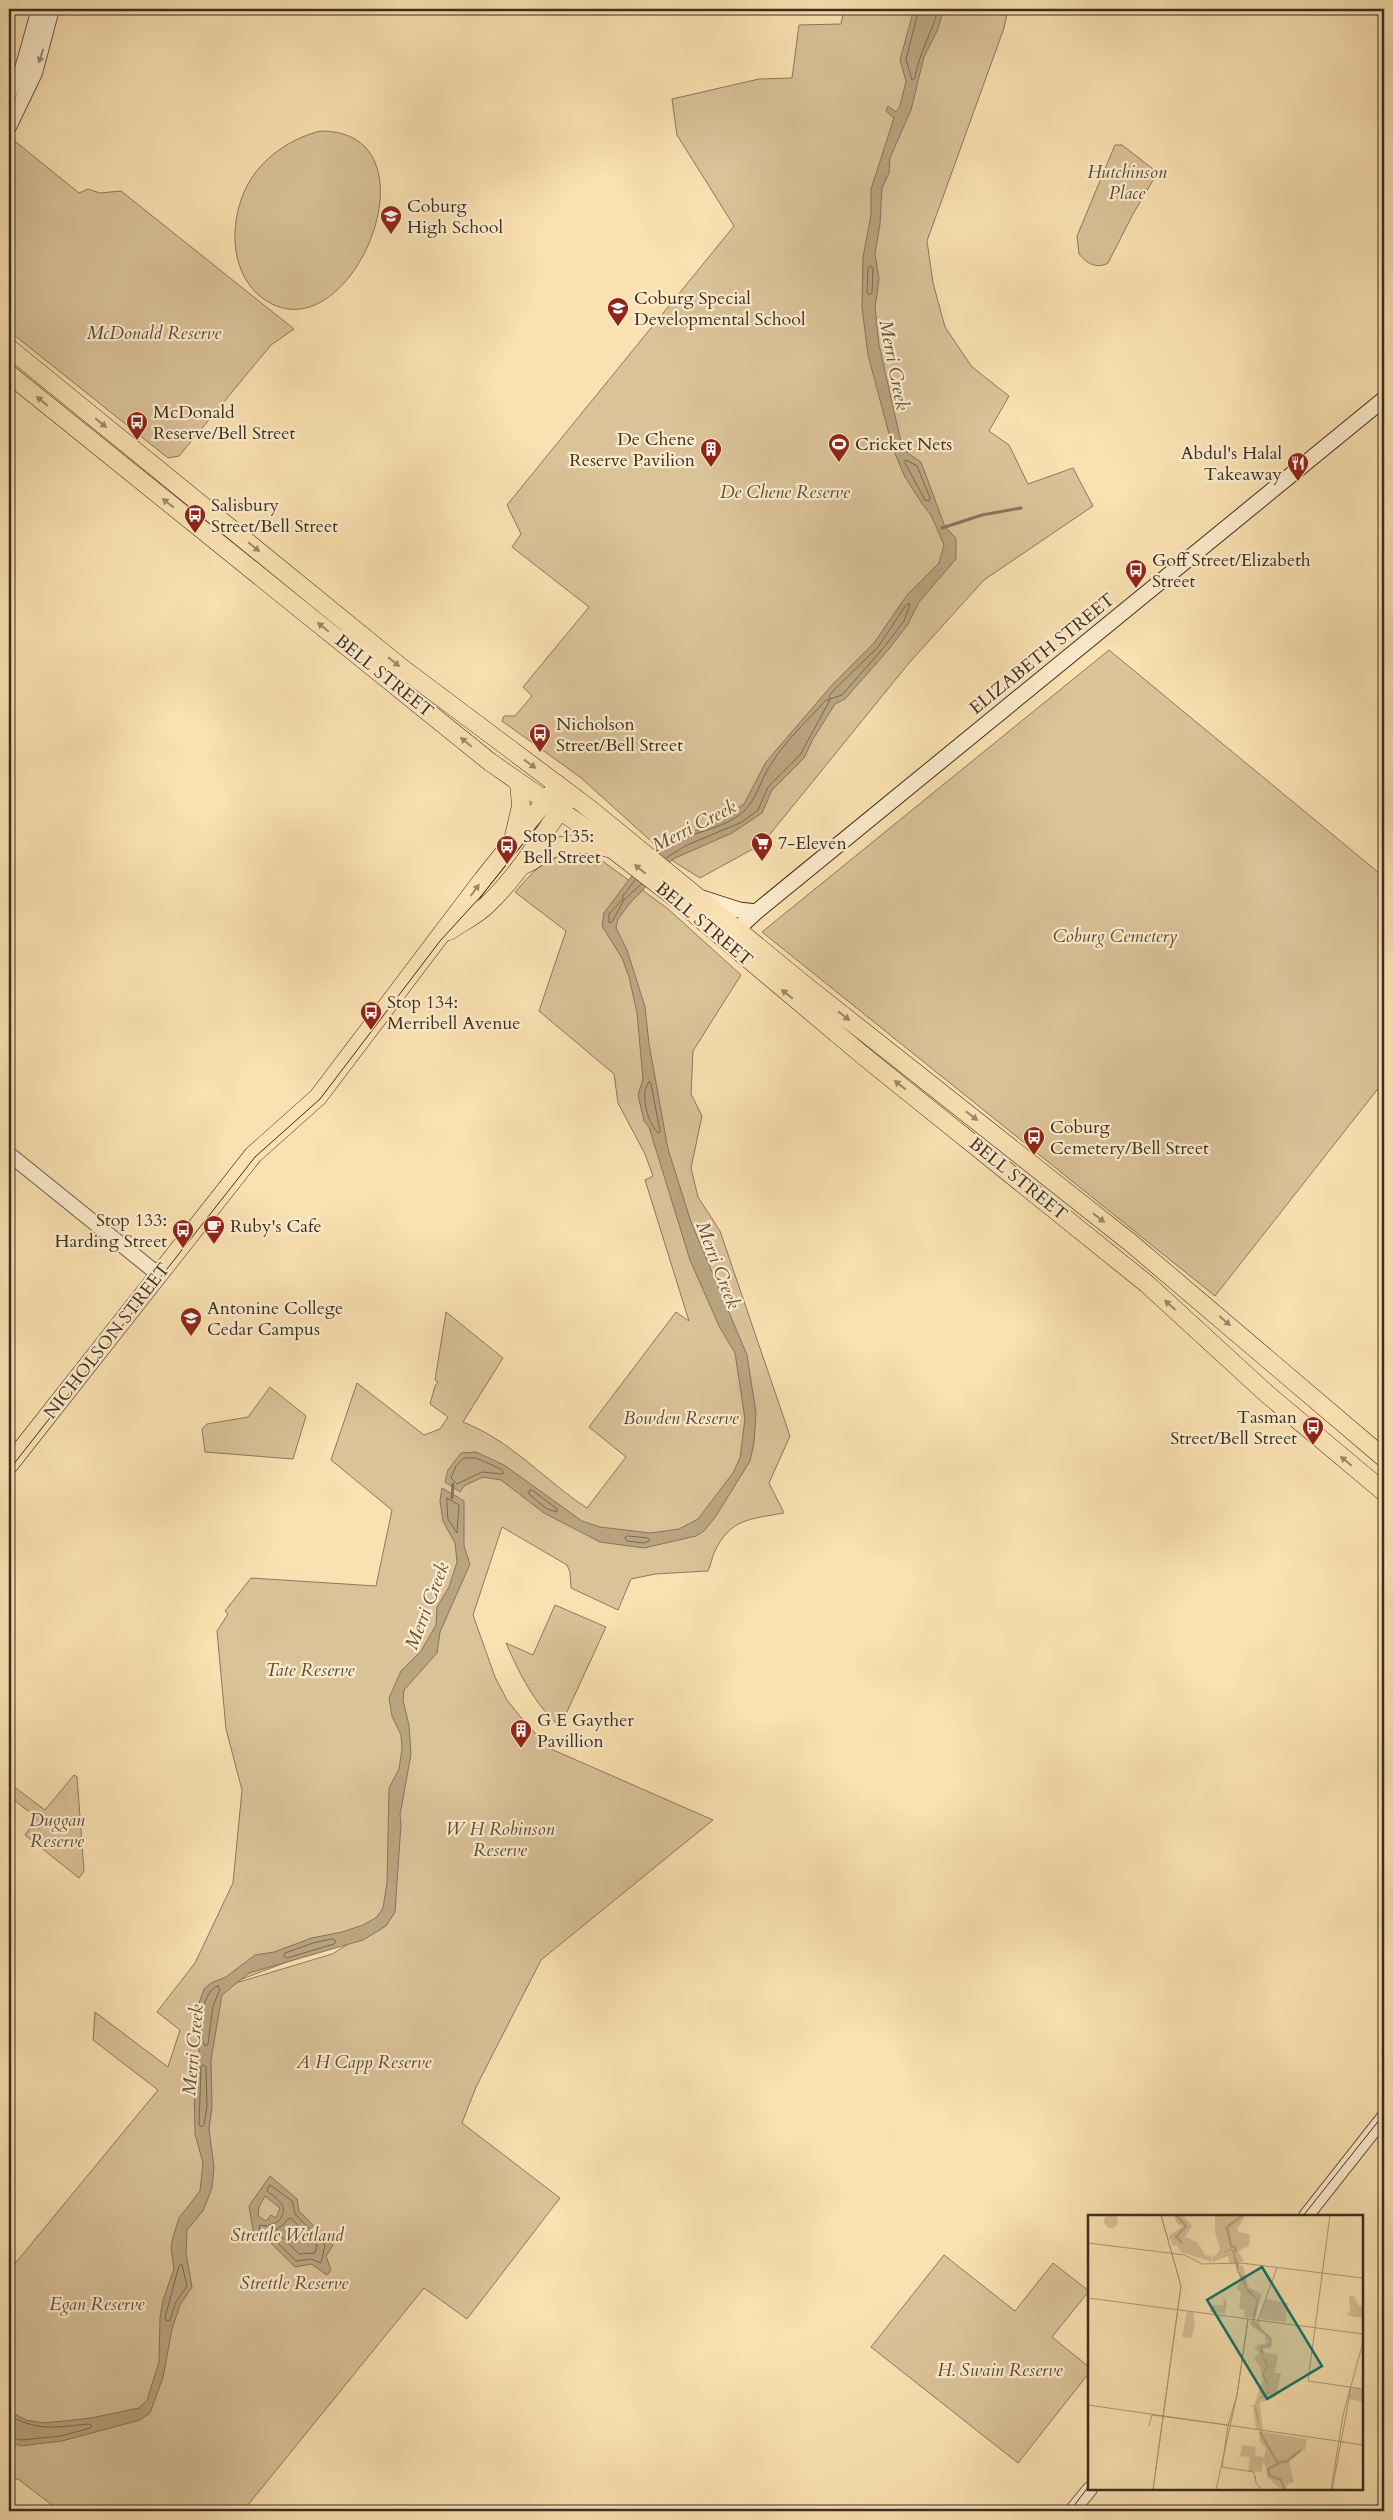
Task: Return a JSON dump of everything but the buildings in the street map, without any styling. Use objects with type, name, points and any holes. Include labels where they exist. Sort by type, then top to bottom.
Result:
[{"type":"main road","name":"BELL STREET","points":[[9,348],[402,668],[565,790],[620,847]]},
{"type":"main road","name":"BELL STREET","points":[[9,374],[490,762],[552,806],[620,847],[664,879],[731,935],[1139,1249],[1338,1421],[1384,1458]]},
{"type":"main road","name":"ELIZABETH STREET","points":[[731,935],[756,912],[1384,399]]},
{"type":"main road","points":[[490,762],[502,744]]},
{"type":"main road","points":[[512,841],[521,806],[518,783]]},
{"type":"main road","name":"NICHOLSON STREET","points":[[9,1465],[253,1156],[318,1097],[512,841],[552,806],[565,790]]},
{"type":"main road","name":"NICHOLSON STREET","points":[[436,943],[486,906],[519,867],[552,806]]},
{"type":"main road","points":[[519,867],[555,847],[567,844],[620,847]]},
{"type":"main road","name":"BELL STREET","points":[[664,879],[701,898],[731,935],[866,1058],[1147,1284],[1241,1371],[1384,1492]]},
{"type":"main road","points":[[701,898],[739,910],[756,912]]},
{"type":"main road","points":[[1241,1371],[1252,1345]]},
{"type":"street","points":[[9,94],[22,69],[45,12]]},
{"type":"street","points":[[9,127],[35,73],[45,12]]},
{"type":"street","points":[[9,1154],[159,1275]]},
{"type":"street","points":[[1307,2215],[1384,2117]]},
{"type":"street","points":[[1072,2511],[1089,2490]]},
{"type":"green space","name":"De Chene Reserve","points":[[844,9],[1008,9],[1004,28],[927,241],[933,283],[945,327],[972,367],[1009,396],[989,431],[1009,445],[1028,484],[1073,468],[1093,506],[984,580],[909,663],[762,844],[700,878],[673,861],[580,777],[502,721],[504,716],[515,716],[532,696],[523,687],[589,607],[512,547],[521,534],[507,505],[734,226],[677,135],[672,99],[759,79],[792,78],[799,25],[841,24]]},
{"type":"green space","points":[[321,131],[358,141],[377,167],[380,201],[371,240],[351,274],[325,300],[294,309],[261,297],[250,286],[242,272],[237,257],[235,241],[238,208],[251,179],[264,162],[291,142]]},
{"type":"green space","name":"McDonald Reserve","points":[[11,138],[79,193],[88,189],[100,193],[121,191],[294,329],[271,345],[179,456],[168,458],[9,331],[9,141]]},
{"type":"green space","name":"Hutchinson Place","points":[[1115,145],[1122,145],[1153,169],[1155,177],[1133,214],[1108,263],[1100,266],[1089,263],[1079,254],[1077,236]]},
{"type":"green space","name":"Coburg Cemetery","points":[[1109,650],[1384,877],[1384,1081],[1215,1296],[762,932]]},
{"type":"green space","points":[[570,852],[590,852],[667,908],[741,975],[693,1051],[691,1094],[702,1116],[691,1168],[698,1197],[720,1231],[790,1436],[769,1483],[784,1513],[752,1519],[734,1527],[720,1541],[708,1571],[655,1574],[631,1579],[618,1610],[571,1588],[570,1572],[567,1565],[502,1527],[473,1615],[495,1677],[507,1700],[527,1725],[551,1749],[713,1820],[541,1960],[476,2087],[462,2123],[560,2198],[467,2319],[424,2288],[243,2511],[60,2511],[18,2479],[9,2480],[9,2271],[158,2090],[93,2040],[95,2012],[168,2067],[180,2030],[157,2012],[195,1963],[233,1883],[242,1790],[226,1729],[217,1631],[228,1614],[225,1611],[251,1578],[376,1586],[392,1510],[331,1460],[357,1383],[424,1435],[440,1429],[448,1417],[430,1404],[438,1382],[435,1380],[446,1312],[503,1358],[463,1422],[481,1430],[512,1450],[587,1508],[626,1457],[589,1427],[676,1312],[689,1321],[645,1180],[653,1176],[645,1154],[618,1103],[614,1074],[539,1011],[566,931],[515,892],[539,867]],"holes":[[[371,1930],[332,1954],[229,1985]]]},
{"type":"green space","points":[[270,1387],[306,1416],[293,1459],[205,1452],[202,1429],[207,1424],[248,1417]]},
{"type":"green space","points":[[555,1605],[606,1627],[560,1727],[528,1688],[506,1643],[533,1655]]},
{"type":"green space","name":"Duggan Reserve","points":[[74,1775],[77,1777],[84,1871],[79,1878],[25,1835],[37,1818],[9,1796],[9,1783],[45,1810]]},
{"type":"green space","name":"H. Swain Reserve","points":[[944,2255],[1015,2311],[1053,2263],[1088,2290],[1052,2337],[1088,2366],[1088,2374],[1018,2463],[871,2347]]},
{"type":"water","points":[[914,9],[944,9],[937,31],[924,57],[911,110],[890,158],[889,173],[882,188],[880,224],[875,254],[879,279],[875,308],[879,345],[902,446],[909,454],[921,462],[945,527],[956,538],[956,559],[919,602],[908,624],[889,649],[845,699],[835,704],[813,739],[804,758],[772,790],[762,813],[732,833],[673,859],[630,903],[618,919],[616,928],[627,950],[645,1007],[649,1044],[668,1149],[691,1222],[747,1355],[756,1413],[754,1443],[750,1461],[716,1516],[704,1531],[696,1536],[644,1548],[600,1542],[544,1513],[501,1480],[483,1477],[464,1486],[460,1492],[445,1482],[448,1470],[461,1453],[476,1452],[504,1465],[582,1521],[600,1527],[651,1533],[679,1529],[698,1519],[733,1473],[740,1458],[745,1419],[735,1353],[719,1326],[690,1260],[649,1127],[644,1121],[638,1095],[643,1079],[637,1013],[629,977],[622,958],[602,926],[604,913],[631,877],[660,847],[682,833],[698,830],[716,822],[744,804],[766,762],[832,685],[874,643],[907,595],[939,563],[944,545],[931,515],[905,477],[893,449],[868,355],[862,307],[863,257],[871,215],[871,189],[894,118],[886,111],[888,106],[896,112],[900,106],[906,81],[900,60]]},
{"type":"water","points":[[442,1488],[464,1501],[464,1546],[470,1564],[440,1632],[437,1653],[404,1690],[403,1700],[409,1725],[411,1754],[400,1815],[395,1912],[386,1926],[363,1940],[249,1973],[222,1995],[211,2060],[212,2107],[209,2129],[214,2167],[212,2188],[203,2211],[187,2230],[186,2253],[192,2287],[180,2305],[172,2329],[163,2377],[150,2413],[140,2420],[62,2441],[20,2446],[9,2441],[9,2411],[26,2420],[45,2423],[91,2418],[139,2408],[147,2400],[159,2362],[160,2318],[163,2300],[174,2269],[171,2248],[173,2237],[179,2218],[200,2191],[203,2163],[195,2134],[194,2085],[199,2052],[197,2018],[199,2003],[204,1989],[211,1983],[226,1977],[255,1955],[274,1952],[312,1938],[342,1932],[363,1925],[377,1917],[383,1908],[387,1883],[389,1788],[399,1769],[402,1749],[401,1735],[392,1716],[389,1698],[401,1671],[421,1651],[436,1625],[437,1607],[449,1587],[457,1562],[455,1543],[443,1521],[440,1501]]},
{"type":"water","name":"Strettle Wetland","points":[[270,2176],[297,2199],[299,2211],[333,2245],[326,2256],[331,2270],[327,2275],[311,2264],[295,2267],[265,2237],[254,2235],[249,2206]],"holes":[[[265,2196],[280,2208],[276,2218],[271,2215],[266,2221],[258,2216],[259,2207]]]},
{"type":"waterway","points":[[942,528],[982,515],[1021,508]]},
{"type":"waterway","name":"Merri Creek","points":[[452,1498],[453,1484]]},
{"type":"tram line","points":[[9,1470],[255,1157],[320,1099],[440,941],[482,895],[538,825]]},
{"type":"tram line","points":[[1304,2215],[1384,2114]]},
{"type":"tram line","points":[[1070,2511],[1088,2487]]},
{"type":"place","name":"Coburg High School","points":[[391,235]]},
{"type":"place","name":"Coburg Special Developmental School","points":[[618,327]]},
{"type":"place","name":"McDonald Reserve/Bell Street","points":[[137,441]]},
{"type":"place","name":"Cricket Nets","points":[[839,463]]},
{"type":"place","name":"De Chene Reserve Pavilion","points":[[711,468]]},
{"type":"place","name":"Abdul's Halal Takeaway","points":[[1298,482]]},
{"type":"place","name":"Salisbury Street/Bell Street","points":[[195,534]]},
{"type":"place","name":"Goff Street/Elizabeth Street","points":[[1136,589]]},
{"type":"place","name":"Nicholson Street/Bell Street","points":[[540,753]]},
{"type":"place","name":"7-Eleven","points":[[762,862]]},
{"type":"place","name":"Stop 135: Bell Street","points":[[507,865]]},
{"type":"place","name":"Stop 134: Merribell Avenue","points":[[371,1031]]},
{"type":"place","name":"Coburg Cemetery/Bell Street","points":[[1034,1156]]},
{"type":"place","name":"Ruby's Cafe","points":[[214,1245]]},
{"type":"place","name":"Stop 133: Harding Street","points":[[183,1249]]},
{"type":"place","name":"Antonine College Cedar Campus","points":[[191,1337]]},
{"type":"place","name":"Tasman Street/Bell Street","points":[[1313,1446]]},
{"type":"place","name":"G E Gayther Pavillion","points":[[521,1749]]},
{"type":"park label","name":"Bowden Reserve","points":[[681,1418]]},
{"type":"park label","name":"Tate Reserve","points":[[310,1670]]},
{"type":"park label","name":"W H Robinson Reserve","points":[[500,1839]]},
{"type":"park label","name":"A H Capp Reserve","points":[[364,2062]]},
{"type":"park label","name":"Strettle Reserve","points":[[294,2283]]},
{"type":"park label","name":"Egan Reserve","points":[[97,2304]]}]
